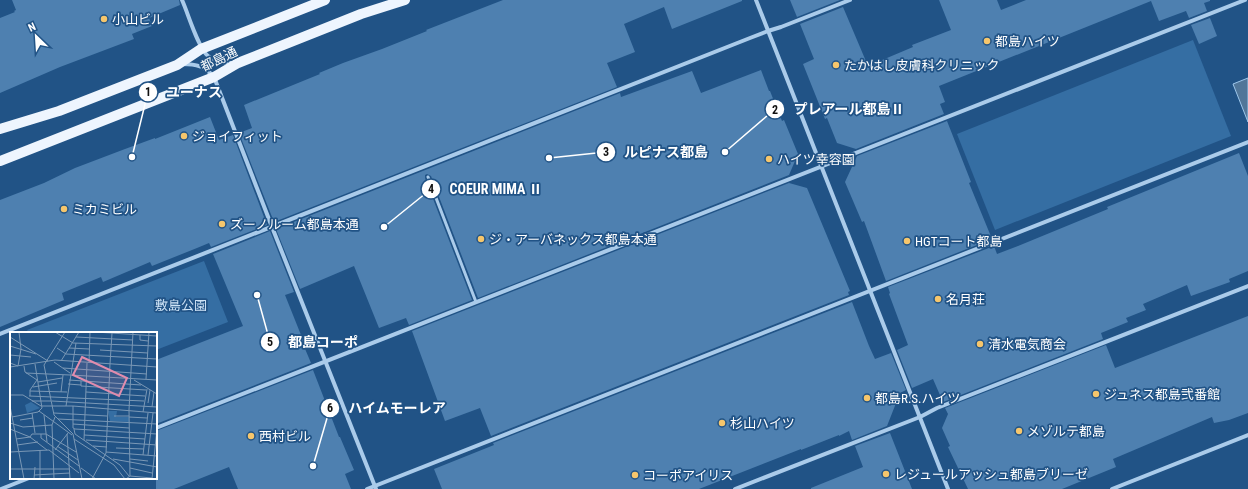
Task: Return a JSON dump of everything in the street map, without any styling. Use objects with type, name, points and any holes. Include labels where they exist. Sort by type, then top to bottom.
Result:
[{"type":"main road","name":"都島通","points":[[0,129],[59,111],[177,65],[201,49],[325,0]]},
{"type":"main road","name":"都島通","points":[[0,161],[214,77],[238,64],[361,14],[405,0]]},
{"type":"street","points":[[182,0],[201,49],[208,56],[216,60],[238,64]]},
{"type":"street","points":[[756,0],[948,489]]},
{"type":"street","points":[[0,334],[850,0]]},
{"type":"street","points":[[157,428],[1245,0]]},
{"type":"street","points":[[177,65],[189,64],[199,66],[207,70],[214,77],[375,488]]},
{"type":"street","points":[[367,489],[375,488],[1248,142]]},
{"type":"street","points":[[735,489],[1248,286]]},
{"type":"street","points":[[1112,489],[1248,435]]},
{"type":"street","points":[[1,489],[26,479]]},
{"type":"lane","points":[[428,177],[476,302]]},
{"type":"green space","points":[[1193,40],[1231,136],[995,230],[957,134]]},
{"type":"green space","name":"敷島公園","points":[[204,261],[228,322],[157,350],[157,332],[28,332],[27,330]]},
{"type":"shaded area","points":[[1248,78],[1248,122],[1233,84]]},
{"type":"building","points":[[12,0],[179,0],[180,5],[149,18],[152,26],[132,34],[134,39],[60,67],[0,93],[0,18],[15,12],[14,11],[16,10]]},
{"type":"building","points":[[503,0],[742,1],[672,29],[664,7],[624,24],[635,52],[607,63],[617,87],[274,222],[239,133],[252,128],[244,105],[343,63],[382,49]]},
{"type":"building","points":[[790,0],[840,0],[797,17]]},
{"type":"building","points":[[939,0],[997,0],[1001,10],[1026,0],[1210,1],[1204,3],[1207,11],[1189,18],[1186,11],[1159,21],[1151,1],[939,86],[945,102],[940,104],[944,114],[856,149],[837,143],[827,118],[825,119],[803,64],[814,59],[800,24],[843,7],[868,66],[913,47],[912,45],[951,30]]},
{"type":"building","points":[[1210,18],[1217,36],[1199,44],[1191,25]]},
{"type":"building","points":[[761,70],[782,121],[784,120],[798,154],[789,175],[478,298],[431,176],[427,174],[425,175],[472,300],[409,325],[406,318],[379,328],[354,266],[300,289],[276,229],[620,93],[621,97],[692,71],[701,93]]},
{"type":"building","points":[[210,117],[219,140],[233,135],[267,225],[211,247],[209,243],[152,266],[150,262],[103,282],[101,277],[62,293],[64,300],[0,327],[0,200],[44,183],[75,168]]},
{"type":"building","points":[[947,121],[971,182],[969,183],[992,239],[886,281],[864,221],[862,222],[845,182],[857,156]]},
{"type":"building","points":[[1239,153],[1248,176],[1248,271],[1229,279],[1230,282],[1191,296],[1187,285],[1143,304],[1146,310],[1126,318],[1128,322],[1101,333],[1103,339],[943,402],[933,379],[912,388],[897,350],[908,345],[889,294],[888,287],[994,246],[997,254],[1018,246],[1108,209],[1107,207]]},
{"type":"building","points":[[789,183],[807,188],[850,291],[848,292],[849,295],[491,436],[480,408],[445,421],[412,331]]},
{"type":"building","points":[[270,231],[294,292],[285,295],[311,363],[157,424],[157,360],[243,326],[213,254]]},
{"type":"building","points":[[852,302],[875,359],[891,353],[906,390],[900,393],[887,426],[852,440],[849,431],[699,489],[442,489],[434,469],[494,445],[493,443]]},
{"type":"building","points":[[1248,316],[1248,413],[1229,420],[1214,423],[1212,417],[1113,459],[1116,467],[1062,489],[968,489],[948,447],[950,446],[942,428],[948,414],[945,408],[1106,345],[1115,368]]},
{"type":"building","points":[[313,370],[339,437],[354,470],[345,474],[351,489],[238,489],[229,467],[174,489],[156,489],[157,431]]},
{"type":"building","points":[[890,433],[912,489],[811,489],[863,467],[855,446]]},
{"type":"place","name":"小山ビル","points":[[104,19]]},
{"type":"place","name":"都島ハイツ","points":[[987,41]]},
{"type":"place","name":"たかはし皮膚科クリニック","points":[[836,65]]},
{"type":"place","name":"ジョイフィット","points":[[184,136]]},
{"type":"place","name":"プレアール都島Ⅱ","points":[[725,152]]},
{"type":"place","name":"ユーナス","points":[[132,157]]},
{"type":"place","name":"ルピナス都島","points":[[549,158]]},
{"type":"place","name":"ハイツ幸容園","points":[[769,159]]},
{"type":"place","name":"ミカミビル","points":[[64,209]]},
{"type":"place","name":"ズーノルーム都島本通","points":[[222,224]]},
{"type":"place","name":"COEUR MIMA Ⅱ","points":[[384,227]]},
{"type":"place","name":"ジ・アーバネックス都島本通","points":[[481,239]]},
{"type":"place","name":"HGTコート都島","points":[[907,241]]},
{"type":"place","name":"都島コーポ","points":[[257,295]]},
{"type":"place","name":"名月荘","points":[[938,299]]},
{"type":"place","name":"清水電気商会","points":[[980,344]]},
{"type":"place","name":"ジュネス都島弐番館","points":[[1096,394]]},
{"type":"place","name":"都島R.S.ハイツ","points":[[867,398]]},
{"type":"place","name":"杉山ハイツ","points":[[722,423]]},
{"type":"place","name":"メゾルテ都島","points":[[1019,431]]},
{"type":"place","name":"西村ビル","points":[[251,436]]},
{"type":"place","name":"ハイムモーレア","points":[[313,466]]},
{"type":"place","name":"レジュールアッシュ都島ブリーゼ","points":[[886,474]]},
{"type":"place","name":"コーポアイリス","points":[[635,475]]}]
